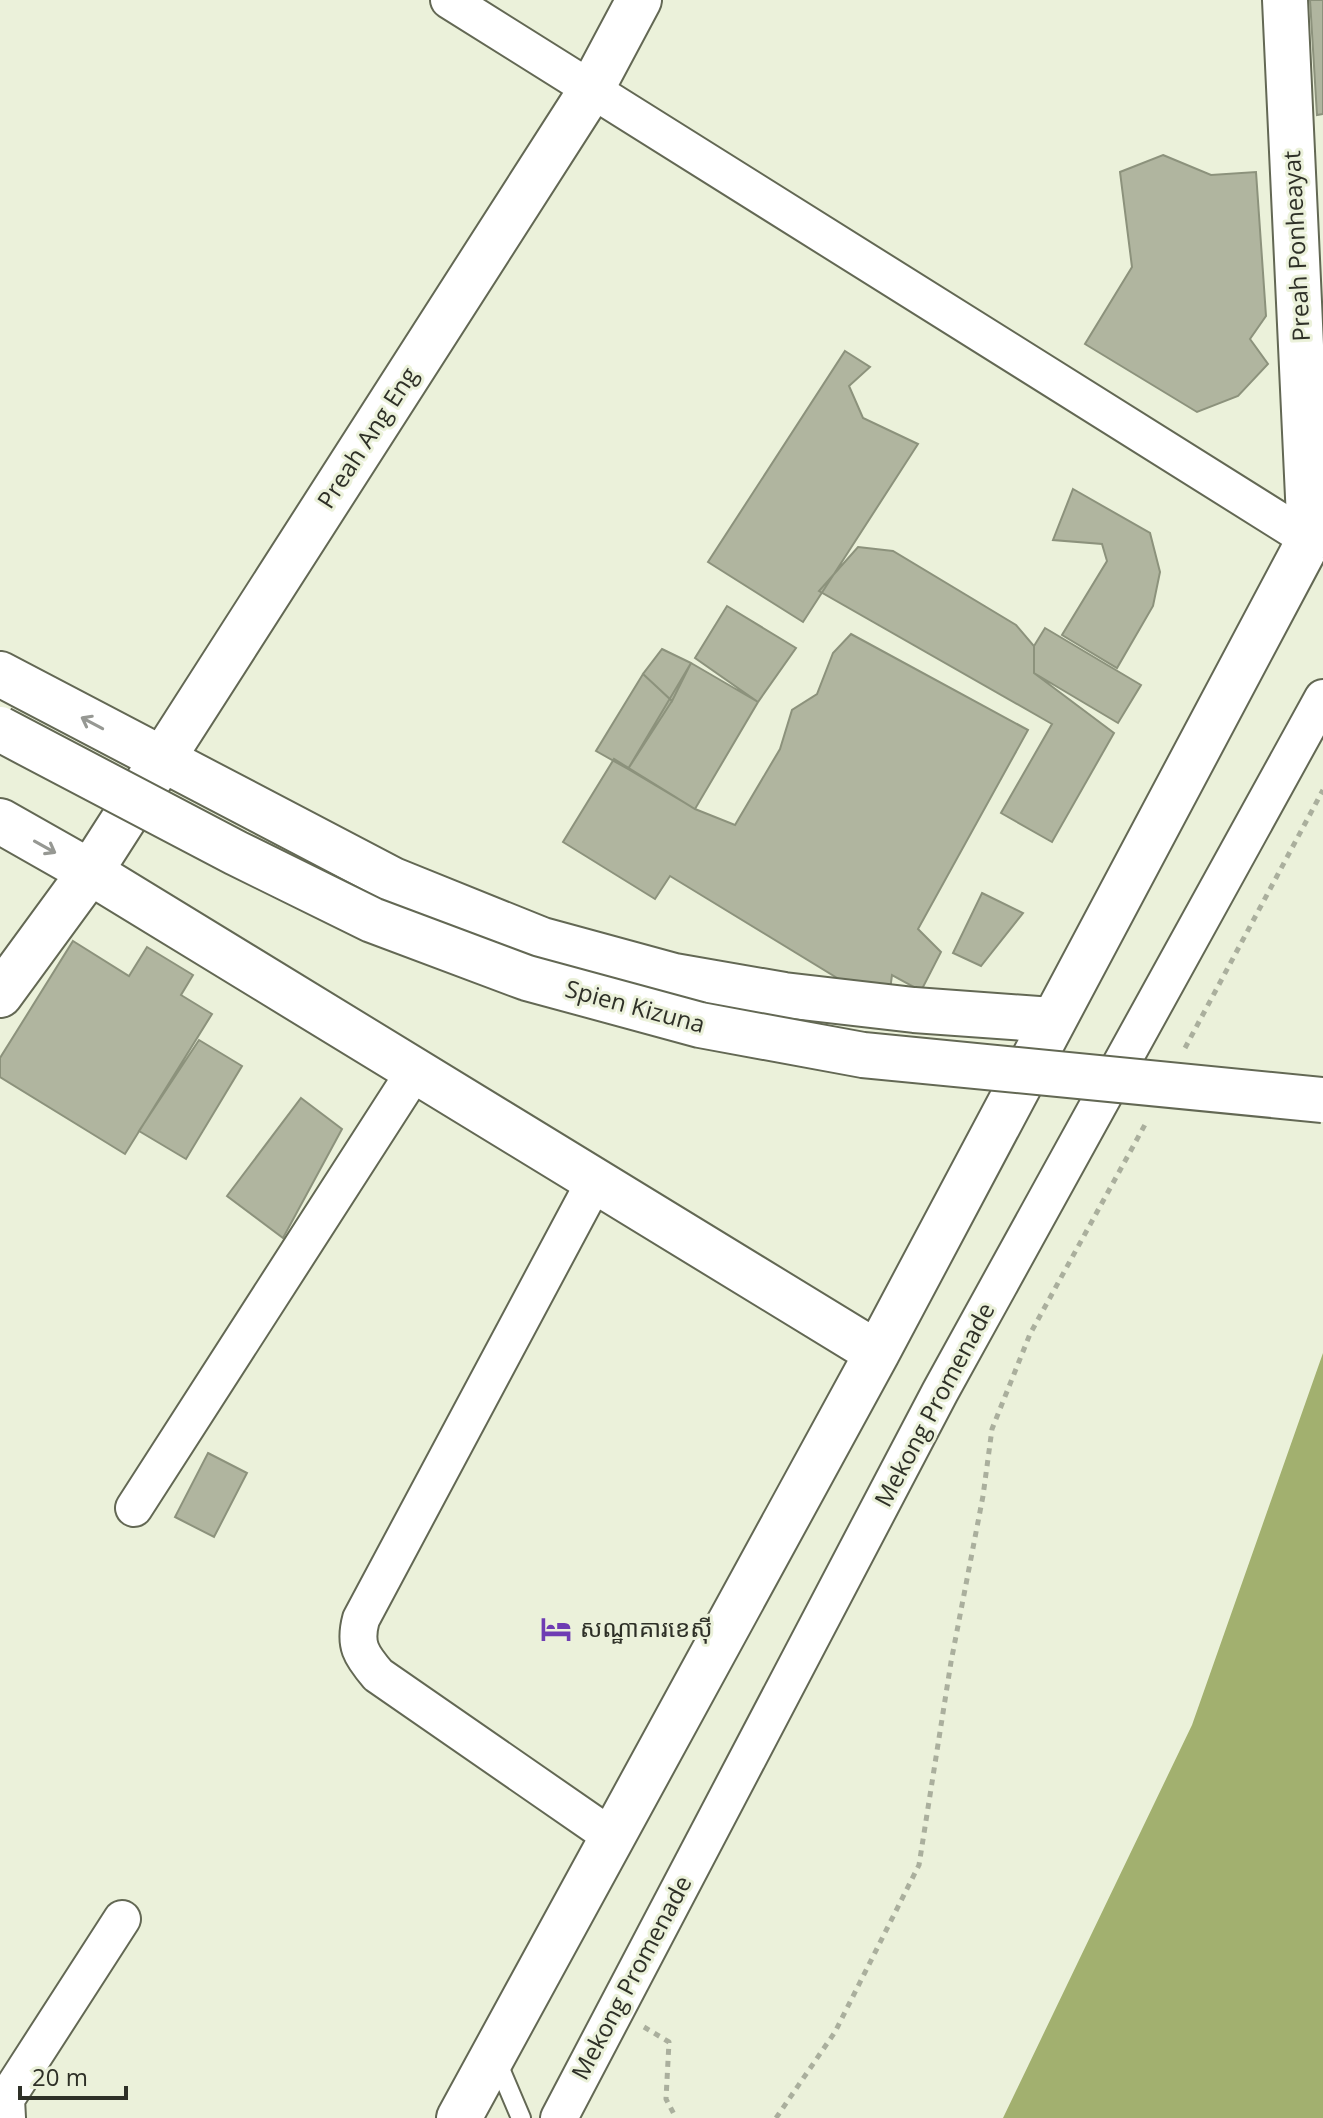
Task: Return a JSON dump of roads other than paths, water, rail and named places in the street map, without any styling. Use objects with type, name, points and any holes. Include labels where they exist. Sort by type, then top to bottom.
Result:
[{"type":"main road","name":"Preah Ang Eng","points":[[0,995],[90,872],[591,90],[639,0]]},
{"type":"main road","name":"Preah Ponheayat","points":[[1285,0],[1317,527]]},
{"type":"main road","points":[[459,2118],[877,1353],[1317,527]]},
{"type":"main road","points":[[0,674],[393,880],[542,940],[674,976],[784,995],[914,1010],[1052,1020]]},
{"type":"main road","name":"Spien Kizuna","points":[[0,729],[236,853],[372,920],[527,978],[700,1025],[863,1055],[1323,1100]]},
{"type":"main road","points":[[0,821],[90,872],[877,1353]]},
{"type":"street","points":[[449,0],[591,90],[1317,527]]},
{"type":"street","name":"Mekong Promenade","points":[[559,2118],[940,1392],[1323,698]]},
{"type":"street","points":[[134,1508],[415,1071]]},
{"type":"street","points":[[595,1181],[361,1619],[356,1638],[365,1659],[378,1675],[612,1837]]},
{"type":"street","points":[[7,2118],[6,2099],[122,1919]]},
{"type":"lane","points":[[494,2055],[521,2118]]},
{"type":"place","name":"សណ្ឋាគារខេសុី","points":[[556,1629]]}]
